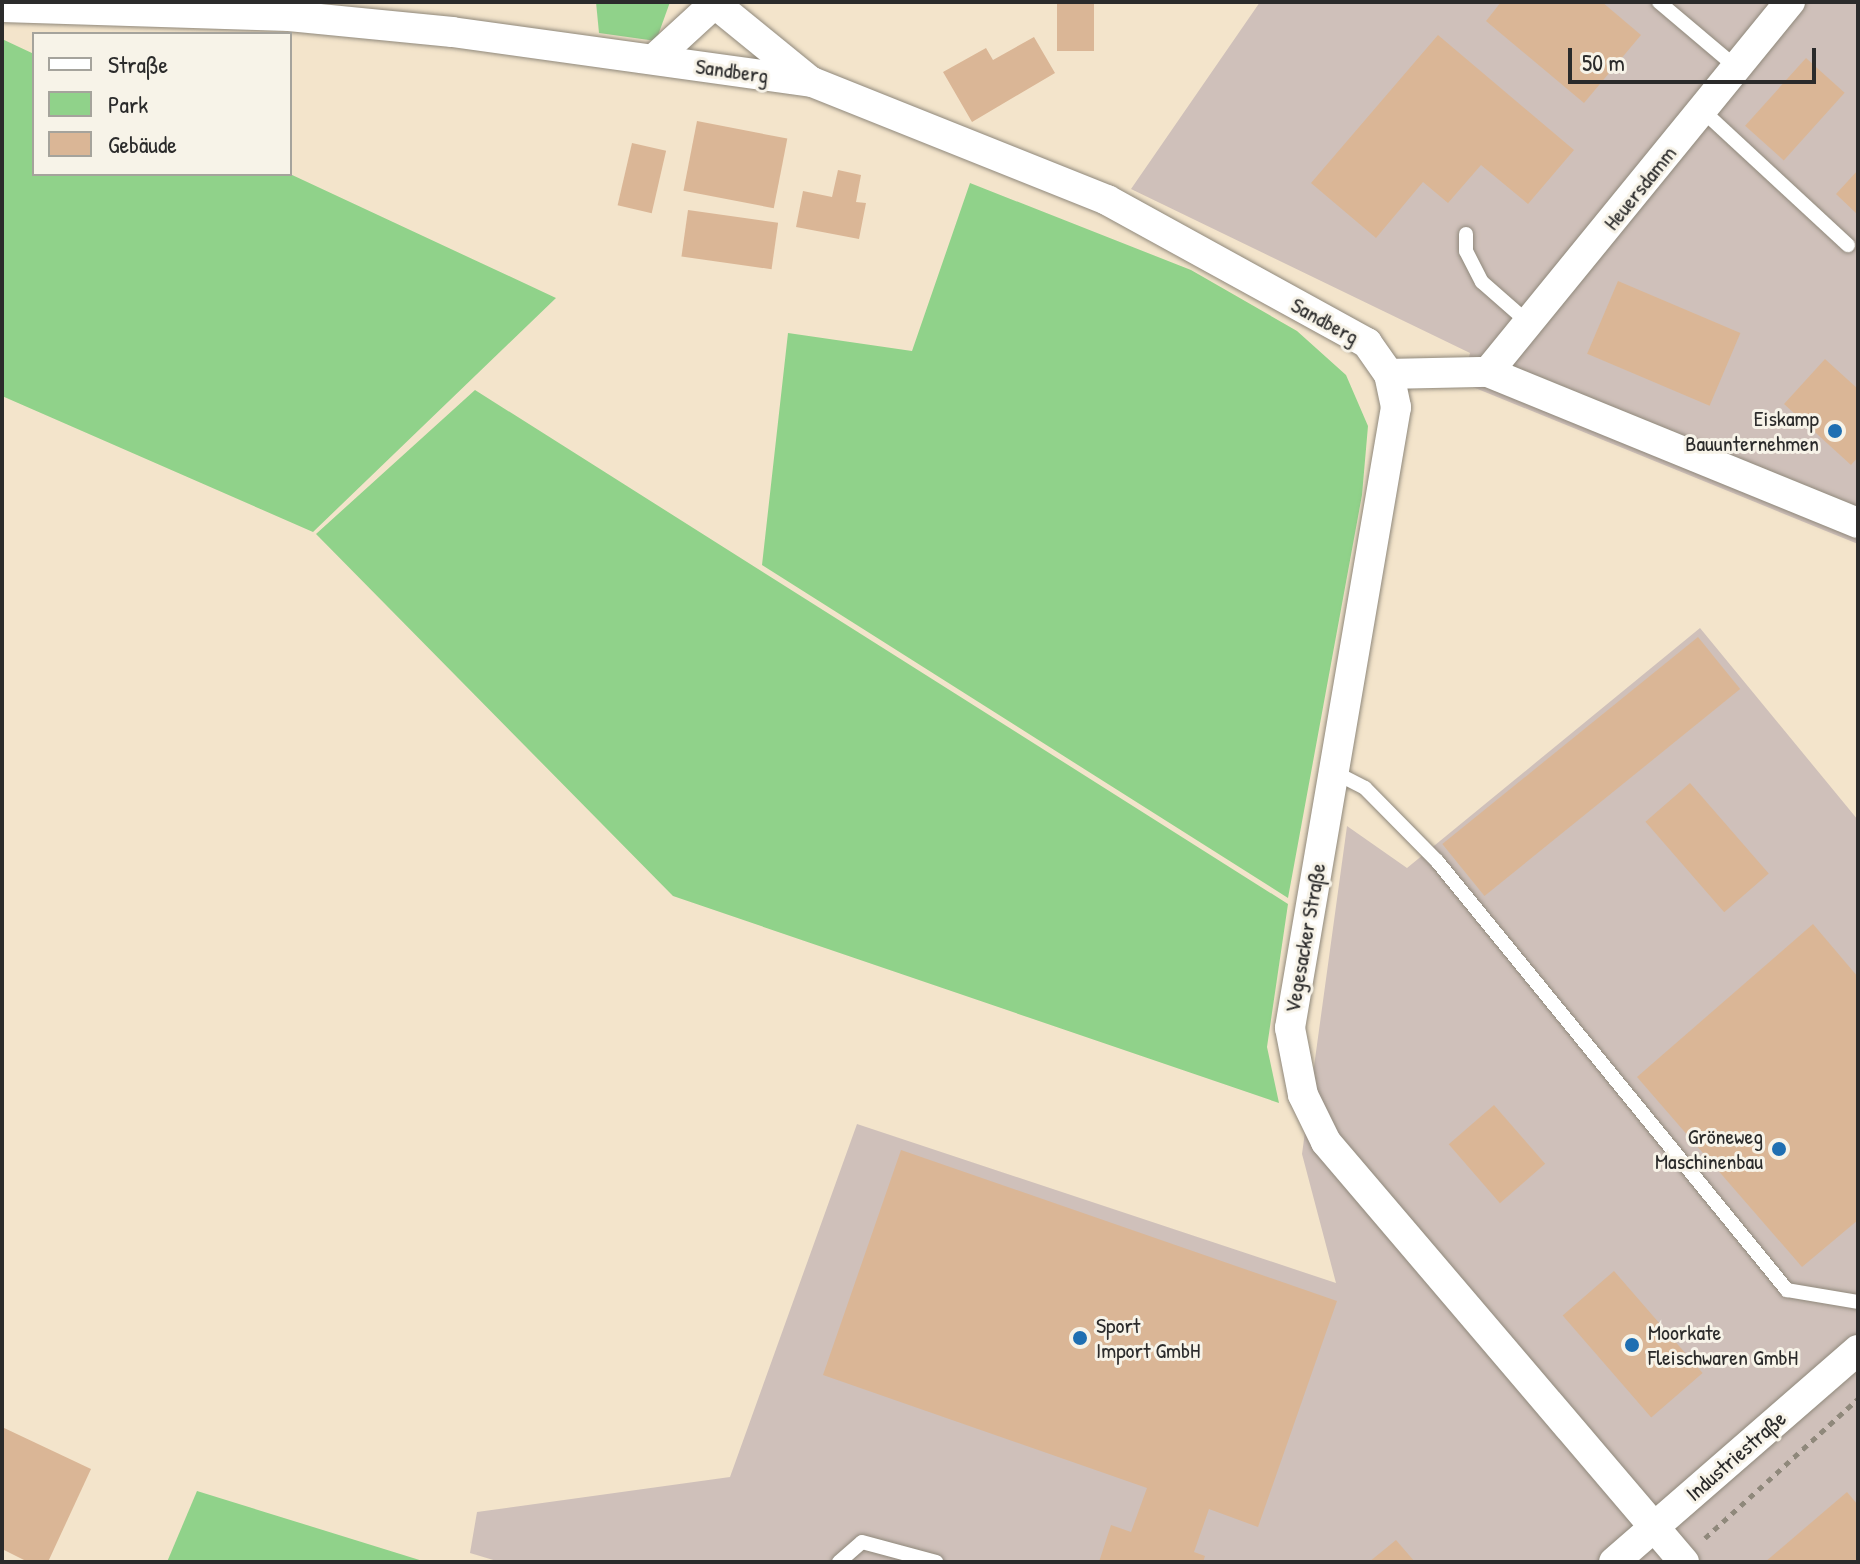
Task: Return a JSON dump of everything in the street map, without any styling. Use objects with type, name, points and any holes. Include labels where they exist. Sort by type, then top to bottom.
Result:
[{"type":"street","name":"Heuersdamm","points":[[1488,372],[1790,2]]},
{"type":"street","points":[[654,59],[714,3],[812,82]]},
{"type":"street","name":"Sandberg","points":[[2,7],[289,16],[654,59],[812,82],[1107,200],[1367,343],[1389,374]]},
{"type":"street","points":[[1389,374],[1488,372],[1858,523]]},
{"type":"street","name":"Vegesacker Straße","points":[[1389,374],[1396,407],[1290,1028],[1303,1095],[1326,1142],[1656,1525],[1683,1561]]},
{"type":"street","name":"Industriestraße","points":[[1614,1562],[1858,1350]]},
{"type":"lane","points":[[1659,2],[1737,68]]},
{"type":"lane","points":[[1702,110],[1848,245]]},
{"type":"lane","points":[[1466,234],[1466,251],[1482,282],[1530,324]]},
{"type":"lane","points":[[1334,772],[1365,788],[1437,861],[1787,1290],[1858,1302]]},
{"type":"lane","points":[[839,1562],[862,1542],[936,1562]]},
{"type":"path","points":[[1683,1561],[1858,1399]]},
{"type":"shaded area","points":[[1260,2],[1858,2],[1858,544],[1463,383],[1470,353],[1131,189]]},
{"type":"shaded area","points":[[1700,628],[1858,820],[1858,1562],[500,1562],[470,1553],[477,1512],[730,1477],[857,1124],[1336,1283],[1302,1154],[1347,826],[1407,868]]},
{"type":"green space","points":[[596,2],[670,2],[656,41],[599,33]]},
{"type":"green space","points":[[2,39],[32,53],[32,176],[292,175],[556,298],[313,532],[2,396]]},
{"type":"green space","points":[[970,183],[1191,270],[1297,331],[1346,375],[1368,426],[1362,495],[1288,898],[762,565],[788,333],[912,351]]},
{"type":"green space","points":[[475,390],[1288,904],[1267,1047],[1279,1103],[673,896],[316,534]]},
{"type":"green space","points":[[197,1491],[426,1562],[167,1562]]},
{"type":"building","points":[[1057,2],[1094,2],[1094,51],[1057,51]]},
{"type":"building","points":[[1501,2],[1602,2],[1641,35],[1584,103],[1486,21]]},
{"type":"building","points":[[1438,35],[1574,150],[1528,204],[1481,165],[1448,203],[1423,182],[1376,238],[1311,183]]},
{"type":"building","points":[[1034,37],[1055,73],[972,122],[943,72],[986,48],[993,60]]},
{"type":"building","points":[[1806,58],[1845,93],[1784,160],[1745,126]]},
{"type":"building","points":[[697,121],[787,139],[774,208],[683,191]]},
{"type":"building","points":[[632,143],[666,151],[652,213],[618,205]]},
{"type":"building","points":[[838,170],[861,175],[856,202],[866,203],[859,239],[796,227],[803,191],[832,197]]},
{"type":"building","points":[[1858,170],[1858,215],[1836,194]]},
{"type":"building","points":[[688,210],[778,223],[772,269],[681,257]]},
{"type":"building","points":[[1618,281],[1740,333],[1710,406],[1587,354]]},
{"type":"building","name":"Eiskamp Bauunternehmen","points":[[1825,359],[1858,389],[1858,457],[1851,465],[1784,404]]},
{"type":"building","points":[[1698,637],[1740,689],[1484,896],[1442,844]]},
{"type":"building","points":[[1690,783],[1769,874],[1724,912],[1645,822]]},
{"type":"building","name":"Gröneweg Maschinenbau","points":[[1813,924],[1858,977],[1858,1220],[1802,1267],[1637,1077]]},
{"type":"building","points":[[1494,1105],[1545,1164],[1500,1203],[1449,1144]]},
{"type":"building","name":"Sport Import GmbH","points":[[901,1150],[1337,1301],[1258,1527],[1209,1509],[1194,1552],[1205,1556],[1203,1562],[1099,1562],[1111,1525],[1131,1532],[1147,1488],[823,1375]]},
{"type":"building","name":"Moorkate Fleischwaren GmbH","points":[[1614,1271],[1703,1373],[1651,1417],[1563,1316]]},
{"type":"building","points":[[2,1427],[91,1469],[48,1562],[28,1562],[2,1549]]},
{"type":"building","points":[[1847,1492],[1858,1505],[1858,1562],[1765,1562]]},
{"type":"building","points":[[1396,1540],[1415,1562],[1369,1562]]},
{"type":"place","name":"Eiskamp Bauunternehmen","points":[[1835,431]]},
{"type":"place","name":"Gröneweg Maschinenbau","points":[[1779,1149]]},
{"type":"place","name":"Sport Import GmbH","points":[[1080,1338]]},
{"type":"place","name":"Moorkate Fleischwaren GmbH","points":[[1632,1345]]}]
